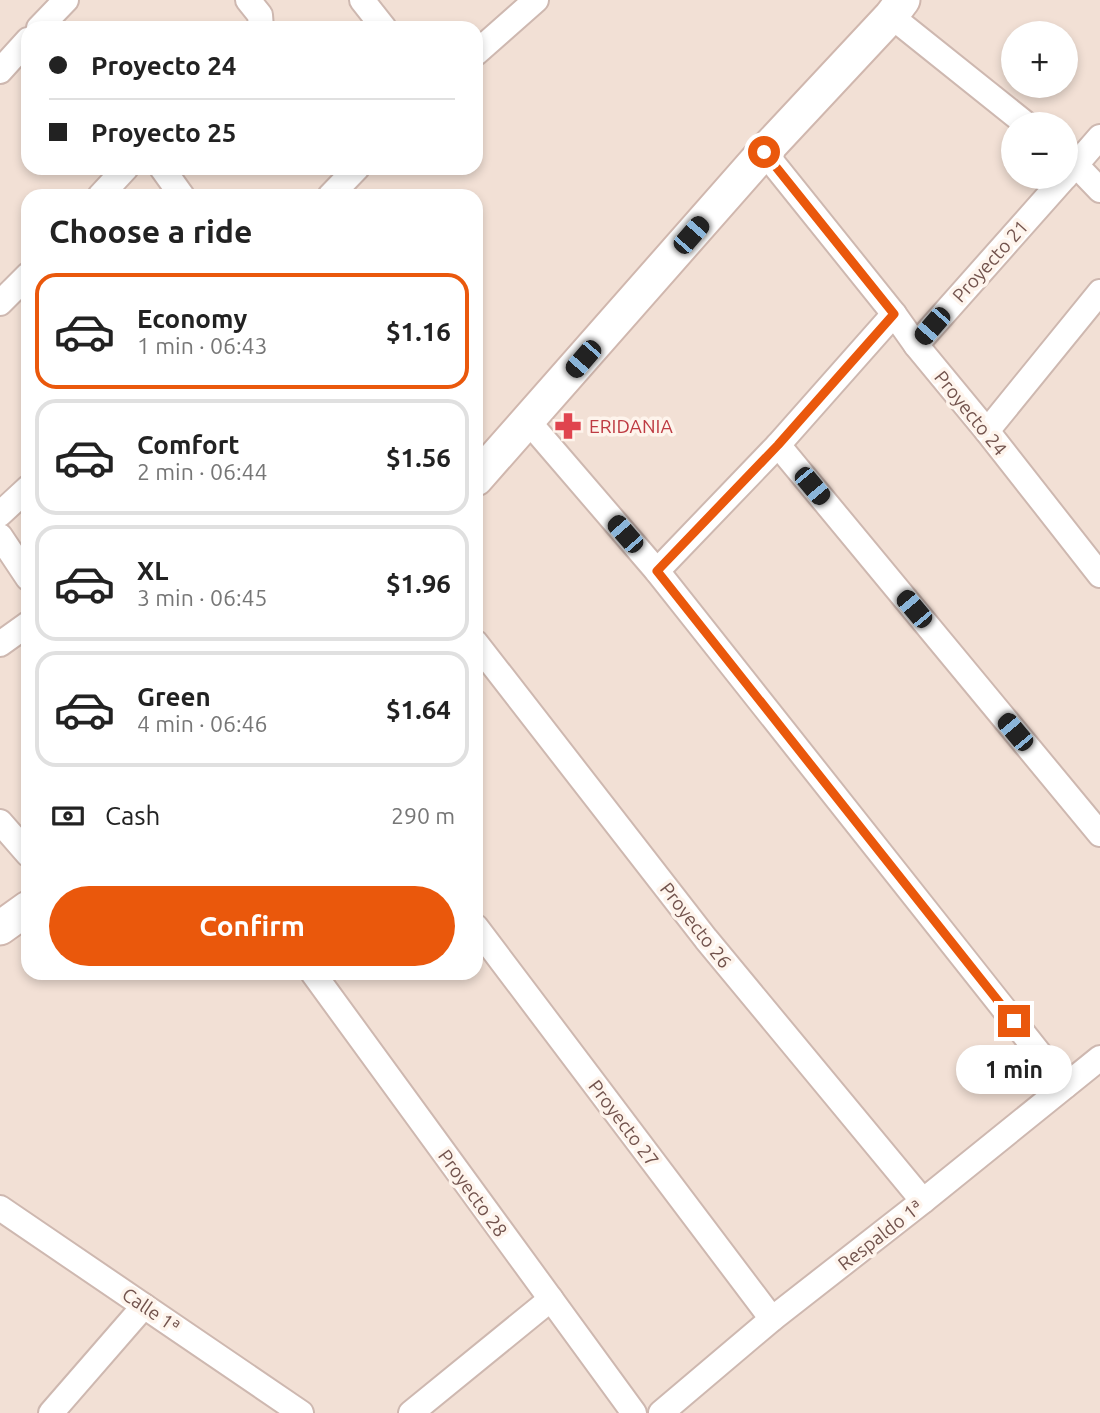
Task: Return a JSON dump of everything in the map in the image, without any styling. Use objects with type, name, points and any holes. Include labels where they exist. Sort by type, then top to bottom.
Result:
[{"type":"main road","points":[[483,471],[764,152],[897,8]]},
{"type":"main road","points":[[0,928],[21,913]]},
{"type":"street","points":[[248,0],[260,15],[260,21]]},
{"type":"street","points":[[362,0],[378,21]]},
{"type":"street","points":[[483,47],[536,0]]},
{"type":"street","points":[[897,8],[1013,112]]},
{"type":"street","points":[[0,71],[21,48]]},
{"type":"street","name":"Proyecto 21","points":[[1078,158],[1100,137]]},
{"type":"street","name":"Proyecto 24","points":[[764,152],[1100,575]]},
{"type":"street","points":[[106,189],[120,175]]},
{"type":"street","points":[[337,189],[350,175]]},
{"type":"street","points":[[1078,175],[1100,190]]},
{"type":"street","name":"Proyecto 21","points":[[916,345],[1050,189]]},
{"type":"street","points":[[0,303],[21,283]]},
{"type":"street","points":[[987,431],[1100,292]]},
{"type":"street","points":[[657,571],[778,445],[894,314]]},
{"type":"street","points":[[528,421],[657,571],[1065,1086]]},
{"type":"street","points":[[778,445],[1100,834]]},
{"type":"street","points":[[0,514],[21,494]]},
{"type":"street","points":[[0,536],[21,568]]},
{"type":"street","points":[[0,644],[21,629]]},
{"type":"street","name":"Proyecto 26","points":[[483,652],[706,939],[923,1201]]},
{"type":"street","points":[[0,822],[21,846]]},
{"type":"street","name":"Proyecto 27","points":[[483,936],[772,1319]]},
{"type":"street","name":"Proyecto 28","points":[[318,980],[634,1413]]},
{"type":"street","name":"Respaldo 1ª","points":[[661,1413],[772,1319],[1100,1058]]},
{"type":"street","name":"Calle 1ª","points":[[5,1216],[145,1306],[265,1403],[301,1413]]},
{"type":"street","points":[[411,1413],[551,1300]]},
{"type":"street","points":[[51,1413],[145,1306]]},
{"type":"shaded area","points":[[0,0],[1100,0],[1100,1413],[0,1413]]},
{"type":"place","name":"ERIDANIA","points":[[568,426]]},
{"type":"route","points":[[764,152],[894,314],[778,445],[657,571],[1014,1021]]}]
